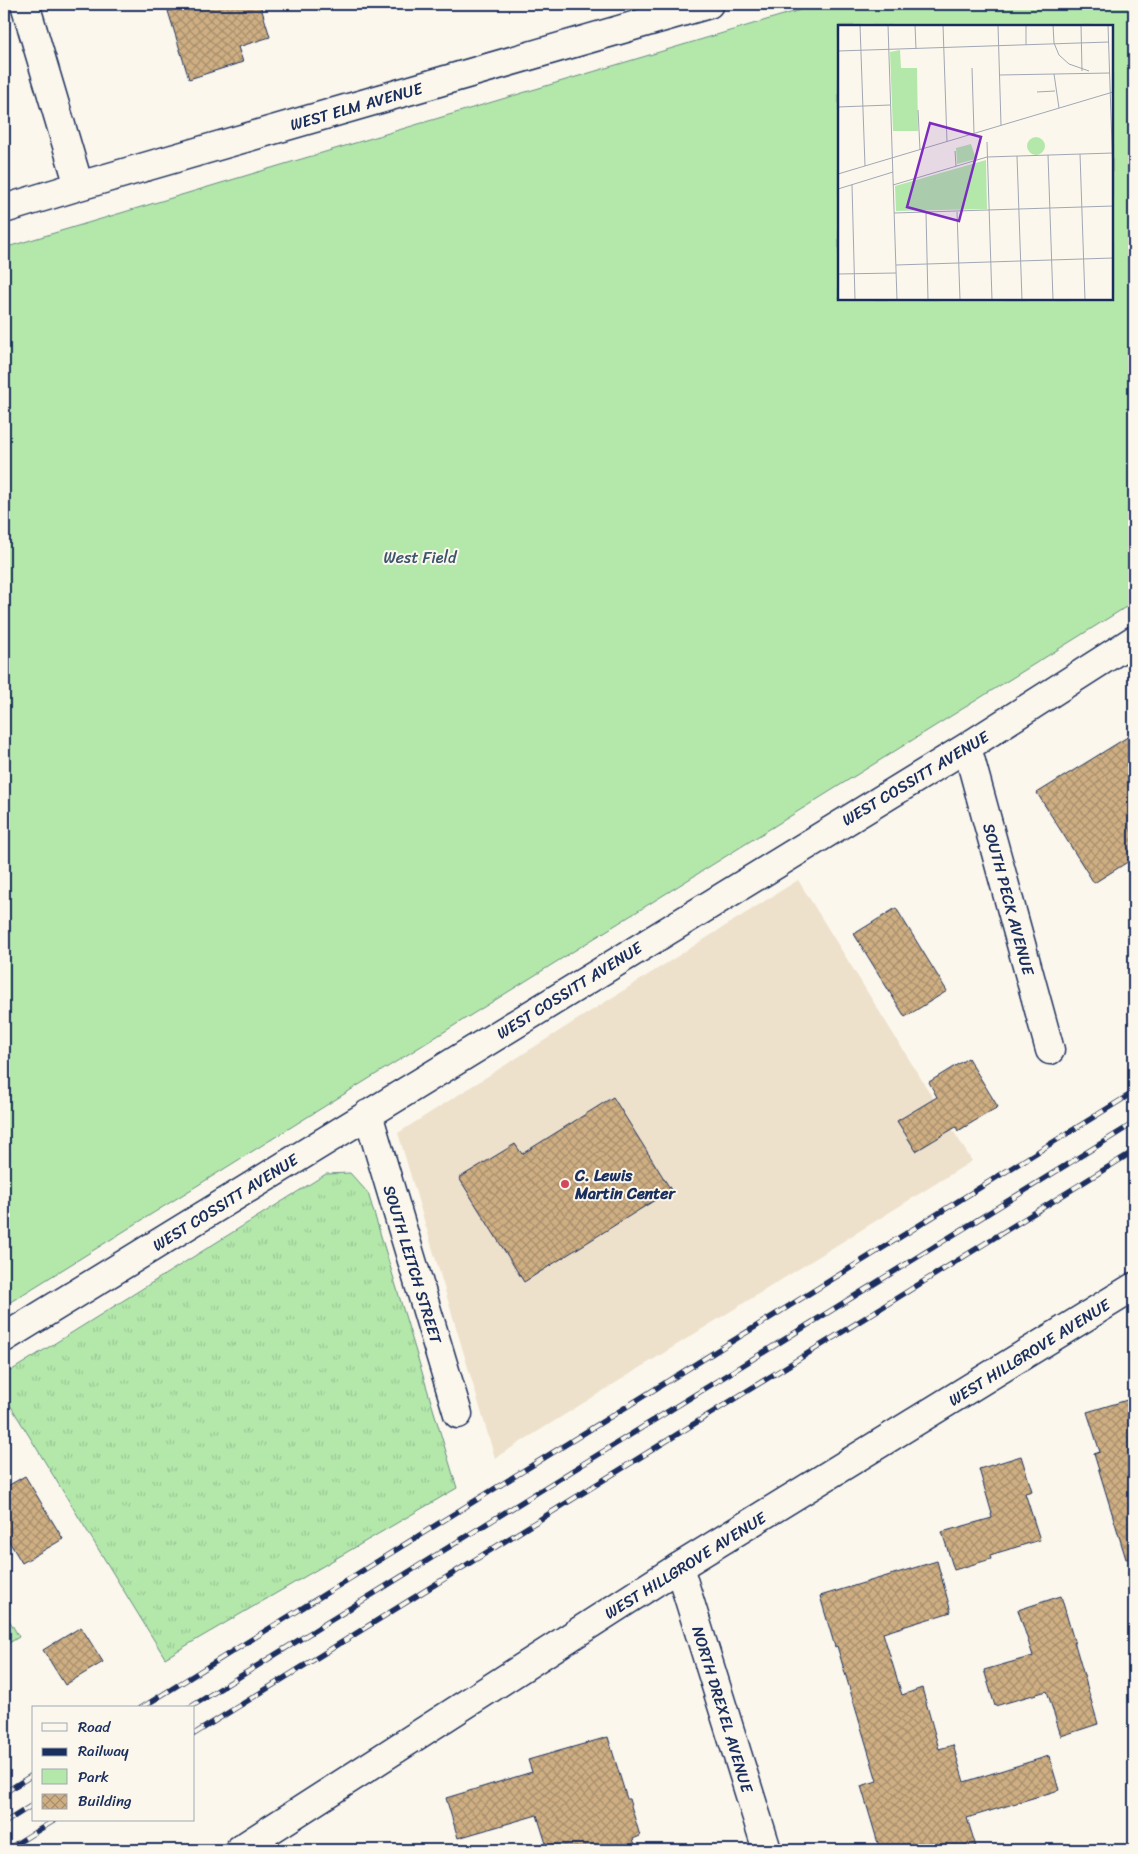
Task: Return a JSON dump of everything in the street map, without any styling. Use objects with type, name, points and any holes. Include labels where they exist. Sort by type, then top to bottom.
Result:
[{"type":"street","points":[[25,4],[79,186]]},
{"type":"street","name":"WEST ELM AVENUE","points":[[4,209],[709,4]]},
{"type":"street","name":"WEST COSSITT AVENUE","points":[[4,1338],[967,747],[1134,640]]},
{"type":"street","name":"SOUTH PECK AVENUE","points":[[967,747],[1050,1050]]},
{"type":"street","name":"SOUTH LEITCH STREET","points":[[368,1114],[458,1414]]},
{"type":"street","name":"WEST HILLGROVE AVENUE","points":[[239,1850],[680,1567],[1134,1286]]},
{"type":"street","name":"NORTH DREXEL AVENUE","points":[[680,1567],[767,1850]]},
{"type":"shaded area","points":[[798,880],[972,1161],[495,1458],[398,1133]]},
{"type":"green space","name":"West Field","points":[[820,4],[1134,4],[1134,602],[4,1306],[4,248]]},
{"type":"green space","points":[[350,1173],[368,1193],[457,1488],[165,1658],[4,1395],[4,1375],[326,1174]]},
{"type":"green space","points":[[4,1611],[19,1637],[4,1646]]},
{"type":"building","points":[[193,4],[260,4],[270,37],[238,47],[243,62],[189,79],[168,11]]},
{"type":"building","points":[[1134,733],[1134,858],[1094,883],[1037,793]]},
{"type":"building","points":[[896,908],[947,991],[905,1017],[854,934]]},
{"type":"building","points":[[968,1058],[998,1107],[958,1131],[956,1127],[916,1151],[897,1121],[937,1097],[929,1082]]},
{"type":"building","name":"C. Lewis Martin Center","points":[[613,1097],[671,1190],[524,1282],[459,1178],[515,1144],[522,1154]]},
{"type":"building","points":[[1134,1398],[1134,1558],[1126,1559],[1094,1454],[1100,1452],[1087,1412]]},
{"type":"building","points":[[1021,1456],[1032,1491],[1025,1493],[1040,1540],[990,1555],[991,1559],[954,1570],[942,1532],[992,1518],[979,1469]]},
{"type":"building","points":[[25,1476],[63,1539],[22,1563],[4,1533],[4,1488]]},
{"type":"building","points":[[937,1561],[951,1612],[883,1633],[902,1695],[922,1688],[939,1749],[953,1745],[964,1782],[1049,1756],[1059,1790],[967,1818],[977,1850],[880,1850],[861,1786],[877,1781],[837,1646],[835,1647],[820,1596]]},
{"type":"building","points":[[1061,1596],[1098,1724],[1061,1736],[1047,1691],[995,1706],[984,1670],[1033,1656],[1018,1610]]},
{"type":"building","points":[[81,1627],[103,1662],[65,1685],[43,1650]]},
{"type":"building","points":[[608,1737],[640,1836],[633,1839],[637,1850],[548,1850],[537,1815],[458,1838],[446,1798],[532,1772],[528,1760]]},
{"type":"railway","points":[[144,1706],[1134,1092]]},
{"type":"railway","points":[[192,1706],[1134,1123]]},
{"type":"railway","points":[[195,1733],[1134,1151]]},
{"type":"railway","points":[[4,1793],[32,1775]]},
{"type":"railway","points":[[4,1823],[32,1805]]},
{"type":"railway","points":[[6,1850],[52,1822]]},
{"type":"place","name":"C. Lewis Martin Center","points":[[565,1184]]}]
